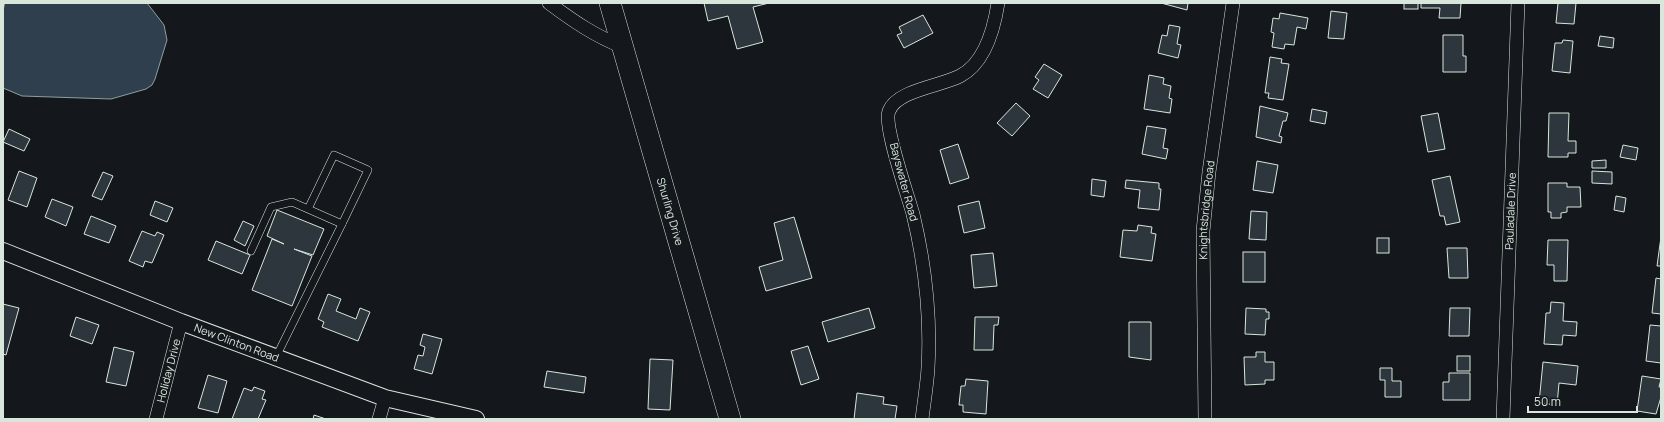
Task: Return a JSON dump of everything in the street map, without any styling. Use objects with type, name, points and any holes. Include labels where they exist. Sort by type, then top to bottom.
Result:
[{"type":"main road","name":"Shurling Drive","points":[[610,3],[730,419]]},
{"type":"street","points":[[549,3],[602,39],[622,46]]},
{"type":"street","name":"Bayswater Road","points":[[922,419],[928,368],[928,318],[924,264],[913,214],[889,128],[888,112],[896,100],[961,76],[975,64],[986,46],[998,3]]},
{"type":"street","name":"Knightsbridge Road","points":[[1205,419],[1203,230],[1209,172],[1233,3]]},
{"type":"street","name":"Pauladale Drive","points":[[1504,419],[1518,3]]},
{"type":"street","name":"New Clinton Road","points":[[3,251],[181,322],[385,398],[476,419]]},
{"type":"street","name":"Holiday Drive","points":[[156,419],[181,322]]},
{"type":"street","points":[[379,419],[385,398]]},
{"type":"lane","points":[[276,357],[368,170],[334,155],[308,209]]},
{"type":"lane","points":[[251,251],[271,207],[292,202],[342,224]]},
{"type":"water","points":[[5,3],[147,3],[164,25],[167,40],[152,85],[146,89],[111,99],[22,96],[3,88],[3,10]]},
{"type":"building","points":[[704,3],[769,3],[753,7],[763,42],[737,49],[728,16],[708,21]]},
{"type":"building","points":[[1161,3],[1188,3],[1187,10]]},
{"type":"building","points":[[1404,3],[1418,3],[1418,9],[1404,9]]},
{"type":"building","points":[[1421,3],[1461,3],[1460,18],[1439,18],[1440,8],[1421,8]]},
{"type":"building","points":[[1558,3],[1576,3],[1574,24],[1556,23]]},
{"type":"building","points":[[1331,11],[1347,13],[1344,39],[1328,38]]},
{"type":"building","points":[[1280,13],[1308,18],[1306,29],[1297,27],[1294,45],[1285,44],[1284,49],[1272,47],[1274,33],[1271,32],[1273,18],[1279,19]]},
{"type":"building","points":[[923,15],[933,33],[904,48],[897,35],[902,33],[899,27]]},
{"type":"building","points":[[1169,25],[1180,27],[1177,44],[1181,45],[1178,58],[1158,53],[1162,35],[1167,36]]},
{"type":"building","points":[[1443,35],[1463,35],[1463,56],[1466,56],[1466,72],[1443,72]]},
{"type":"building","points":[[1600,36],[1614,38],[1613,48],[1598,46]]},
{"type":"building","points":[[1563,40],[1573,41],[1570,73],[1552,71],[1555,43],[1562,43]]},
{"type":"building","points":[[1270,57],[1282,59],[1281,63],[1289,64],[1283,100],[1268,98],[1269,93],[1265,93]]},
{"type":"building","points":[[1044,64],[1062,75],[1048,98],[1033,89],[1039,80],[1035,77]]},
{"type":"building","points":[[1149,75],[1164,78],[1163,84],[1171,86],[1169,98],[1172,99],[1170,113],[1144,109]]},
{"type":"building","points":[[1016,103],[1030,116],[1012,136],[997,123]]},
{"type":"building","points":[[1260,106],[1288,113],[1286,121],[1283,121],[1279,136],[1282,137],[1281,143],[1256,137]]},
{"type":"building","points":[[1312,109],[1327,112],[1325,124],[1310,121]]},
{"type":"building","points":[[1438,113],[1445,149],[1428,152],[1421,116]]},
{"type":"building","points":[[1549,113],[1569,113],[1568,141],[1576,141],[1576,153],[1568,153],[1568,157],[1548,157]]},
{"type":"building","points":[[1147,126],[1166,129],[1163,148],[1168,149],[1166,159],[1142,154]]},
{"type":"building","points":[[9,129],[30,139],[24,151],[3,142]]},
{"type":"building","points":[[958,144],[969,178],[950,184],[940,150]]},
{"type":"building","points":[[1623,145],[1638,148],[1636,160],[1620,157]]},
{"type":"building","points":[[1606,160],[1606,168],[1592,168],[1592,161]]},
{"type":"building","points":[[1257,161],[1278,165],[1273,193],[1253,190]]},
{"type":"building","points":[[19,171],[37,178],[27,207],[8,200]]},
{"type":"building","points":[[1592,171],[1612,172],[1612,184],[1592,183]]},
{"type":"building","points":[[103,172],[113,176],[102,200],[92,196]]},
{"type":"building","points":[[1450,176],[1460,222],[1446,225],[1444,216],[1440,216],[1432,180]]},
{"type":"building","points":[[1092,179],[1106,181],[1104,197],[1091,195]]},
{"type":"building","points":[[1126,180],[1159,183],[1159,189],[1161,189],[1159,210],[1138,208],[1140,190],[1125,188]]},
{"type":"building","points":[[1548,183],[1567,183],[1567,187],[1580,187],[1581,207],[1567,207],[1567,212],[1561,213],[1561,218],[1551,218],[1551,212],[1548,212]]},
{"type":"building","points":[[1616,196],[1626,198],[1624,212],[1614,210]]},
{"type":"building","points":[[52,199],[73,207],[66,226],[45,217]]},
{"type":"building","points":[[155,201],[173,208],[167,222],[150,215]]},
{"type":"building","points":[[979,201],[985,228],[964,233],[958,206]]},
{"type":"building","points":[[277,210],[324,229],[313,255],[294,249],[312,256],[292,306],[252,290],[272,239],[284,244],[267,236]]},
{"type":"building","points":[[1251,211],[1267,212],[1266,240],[1249,239]]},
{"type":"building","points":[[91,216],[116,226],[109,243],[84,234]]},
{"type":"building","points":[[794,217],[812,278],[766,291],[759,267],[783,260],[774,223]]},
{"type":"building","points":[[243,221],[254,226],[245,246],[234,240]]},
{"type":"building","points":[[1138,225],[1152,227],[1151,233],[1156,234],[1152,261],[1120,257],[1123,230],[1137,231]]},
{"type":"building","points":[[142,231],[155,236],[157,232],[164,235],[152,263],[145,261],[143,267],[129,261]]},
{"type":"building","points":[[1661,237],[1661,266],[1657,266]]},
{"type":"building","points":[[1377,238],[1389,238],[1389,253],[1377,253]]},
{"type":"building","points":[[1548,240],[1568,240],[1567,281],[1554,281],[1554,265],[1547,265]]},
{"type":"building","points":[[216,241],[250,255],[242,274],[208,260]]},
{"type":"building","points":[[1447,248],[1467,248],[1468,278],[1449,278]]},
{"type":"building","points":[[1243,252],[1265,252],[1265,282],[1243,282]]},
{"type":"building","points":[[993,253],[997,286],[974,288],[971,255]]},
{"type":"building","points":[[1656,278],[1661,279],[1661,314],[1652,313]]},
{"type":"building","points":[[328,294],[341,299],[336,311],[356,319],[360,308],[370,312],[358,341],[322,327],[324,322],[318,319]]},
{"type":"building","points":[[1551,302],[1564,303],[1563,321],[1577,322],[1576,336],[1563,335],[1562,345],[1544,344],[1546,313],[1550,313]]},
{"type":"building","points":[[3,304],[19,308],[6,355],[3,354]]},
{"type":"building","points":[[869,308],[875,328],[828,342],[822,322]]},
{"type":"building","points":[[1246,308],[1266,309],[1266,312],[1269,312],[1269,319],[1266,319],[1265,335],[1245,334]]},
{"type":"building","points":[[1450,308],[1470,308],[1469,336],[1449,336]]},
{"type":"building","points":[[76,317],[99,325],[92,344],[70,336]]},
{"type":"building","points":[[975,317],[999,317],[998,325],[994,325],[993,350],[974,350]]},
{"type":"building","points":[[1129,322],[1151,322],[1151,360],[1129,357]]},
{"type":"building","points":[[1650,325],[1661,326],[1661,363],[1646,361]]},
{"type":"building","points":[[423,334],[442,339],[432,374],[414,369],[418,355],[423,356],[425,347],[420,345]]},
{"type":"building","points":[[808,346],[819,379],[801,385],[791,351]]},
{"type":"building","points":[[114,347],[134,352],[126,386],[106,382]]},
{"type":"building","points":[[1256,352],[1265,352],[1265,362],[1274,362],[1274,380],[1265,380],[1265,384],[1245,385],[1244,357],[1256,357]]},
{"type":"building","points":[[1457,356],[1470,356],[1470,371],[1457,371]]},
{"type":"building","points":[[650,359],[673,360],[670,410],[648,409]]},
{"type":"building","points":[[1543,362],[1578,366],[1576,385],[1559,383],[1557,405],[1539,403]]},
{"type":"building","points":[[1380,368],[1392,368],[1392,381],[1401,381],[1401,397],[1385,397],[1385,380],[1380,380]]},
{"type":"building","points":[[547,371],[586,377],[584,393],[544,387]]},
{"type":"building","points":[[1449,373],[1470,373],[1470,400],[1443,400],[1443,382],[1449,382]]},
{"type":"building","points":[[208,375],[227,381],[218,413],[198,408]]},
{"type":"building","points":[[1642,376],[1661,379],[1659,387],[1661,387],[1661,397],[1656,414],[1637,411]]},
{"type":"building","points":[[966,379],[988,381],[986,414],[963,412],[963,405],[959,405],[961,386],[965,386]]},
{"type":"building","points":[[254,387],[265,391],[262,399],[266,400],[258,419],[232,419],[244,388],[252,391]]},
{"type":"building","points":[[857,393],[884,397],[883,404],[897,406],[895,419],[854,419]]},
{"type":"building","points":[[314,415],[326,419],[313,419]]}]
